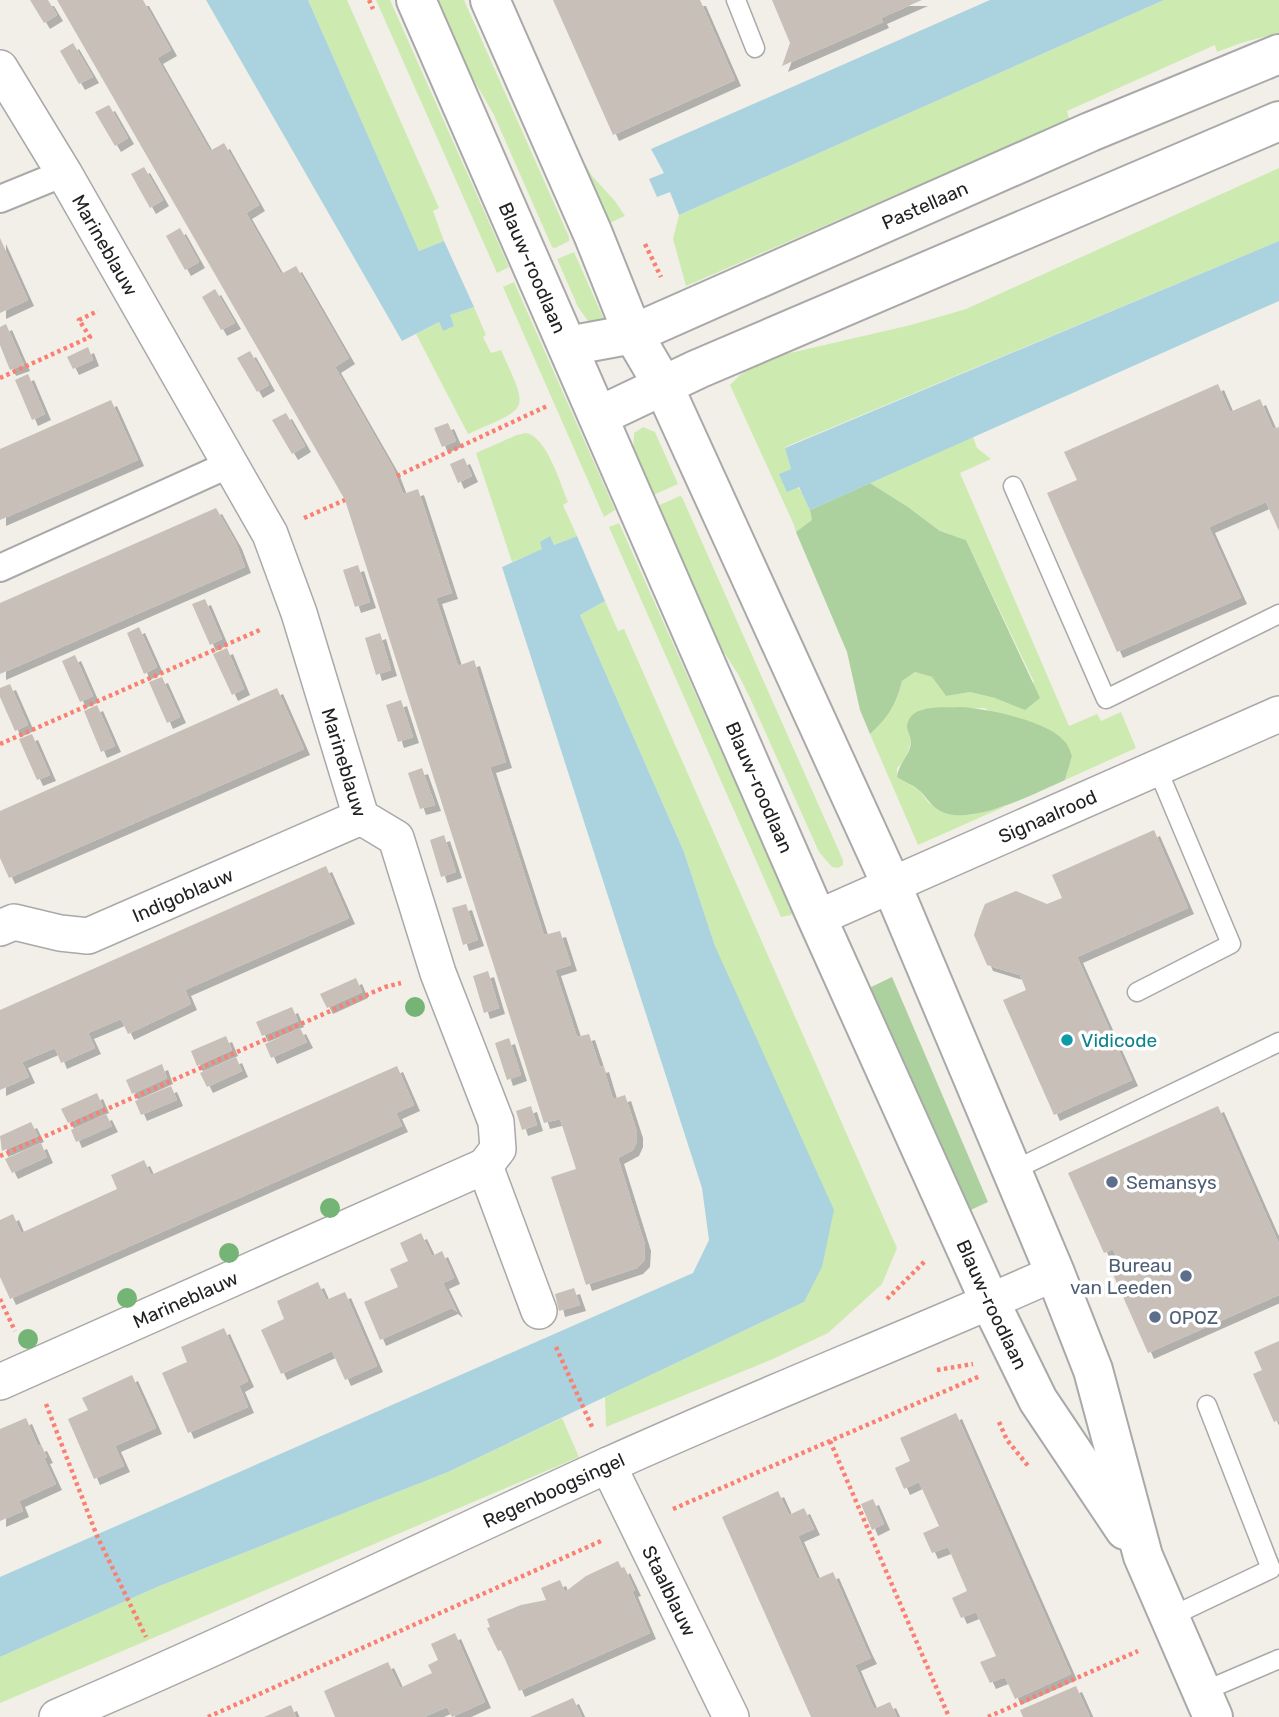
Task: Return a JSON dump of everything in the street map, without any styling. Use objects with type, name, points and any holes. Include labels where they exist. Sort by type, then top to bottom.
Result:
[{"type":"street","name":"Blauw-roodlaan","points":[[416,0],[817,918],[990,1302],[1038,1400],[1143,1556]]},
{"type":"street","name":"Blauw-roodlaan","points":[[490,0],[634,334],[663,385],[892,886],[1055,1273],[1093,1370],[1143,1556],[1208,1704]]},
{"type":"street","name":"Pastellaan","points":[[568,346],[634,334],[1090,132],[1279,54]]},
{"type":"street","name":"Marineblauw","points":[[0,68],[64,173],[270,534],[299,613],[361,817],[397,838],[438,973],[496,1122],[498,1149],[485,1166],[0,1382]]},
{"type":"street","points":[[599,416],[663,385],[1279,121]]},
{"type":"street","name":"Marineblauw","points":[[0,200],[64,173]]},
{"type":"street","points":[[0,568],[230,464]]},
{"type":"street","name":"Signaalrood","points":[[817,918],[1279,714]]},
{"type":"street","name":"Indigoblauw","points":[[0,928],[13,922],[60,933],[88,936],[361,817]]},
{"type":"street","points":[[485,1166],[540,1311]]},
{"type":"street","name":"Regenboogsingel","points":[[57,1717],[164,1671],[608,1465],[1055,1273]]},
{"type":"street","name":"Staalblauw","points":[[608,1465],[731,1717]]},
{"type":"lane","points":[[736,0],[755,48]]},
{"type":"lane","points":[[1013,486],[1106,699],[1279,614]]},
{"type":"lane","points":[[1137,992],[1231,944],[1157,768]]},
{"type":"lane","points":[[1012,1171],[1279,1042]]},
{"type":"lane","points":[[1173,1625],[1271,1569],[1207,1405]]},
{"type":"lane","points":[[1208,1704],[1279,1659]]},
{"type":"path","points":[[0,379],[90,337],[79,320],[133,295]]},
{"type":"path","points":[[397,476],[547,406]]},
{"type":"path","points":[[0,744],[299,613]]},
{"type":"path","points":[[0,1156],[385,987],[438,973]]},
{"type":"path","points":[[0,1299],[33,1367],[97,1536],[130,1608]]},
{"type":"path","points":[[540,1311],[594,1430]]},
{"type":"path","points":[[830,1441],[949,1717]]},
{"type":"path","points":[[988,1717],[1173,1625]]},
{"type":"green space","points":[[308,0],[347,0],[439,208],[433,211],[444,241],[419,251]]},
{"type":"green space","points":[[376,0],[390,0],[509,267],[497,273]]},
{"type":"green space","points":[[426,0],[464,0],[569,241],[552,247],[493,113],[469,72],[444,40]]},
{"type":"green space","points":[[500,0],[512,0],[579,153],[592,176],[625,216],[603,226]]},
{"type":"green space","points":[[1164,0],[1279,0],[1279,33],[1217,52],[1215,45],[1067,111],[1073,133],[907,190],[686,286],[673,239],[679,215]]},
{"type":"green space","points":[[1279,168],[1279,241],[785,447],[791,469],[780,474],[802,492],[813,520],[796,532],[730,385],[740,375],[764,359],[911,325],[966,309]]},
{"type":"green space","points":[[574,252],[606,324],[595,331],[578,307],[557,259]]},
{"type":"green space","points":[[514,282],[615,510],[604,517],[503,287]]},
{"type":"green space","points":[[474,307],[491,353],[501,350],[517,386],[519,405],[504,418],[468,434],[416,334],[439,322],[443,331],[450,315]]},
{"type":"green space","points":[[643,427],[655,432],[678,484],[649,497],[633,458],[634,433]]},
{"type":"green space","points":[[526,433],[534,436],[552,462],[568,502],[563,505],[577,536],[554,545],[550,537],[543,549],[512,562],[476,453]]},
{"type":"green space","points":[[973,437],[977,448],[991,459],[960,473],[1069,726],[1097,714],[1101,721],[1121,712],[1136,748],[1065,780],[1072,756],[984,708],[922,709],[905,760],[897,768],[897,777],[919,790],[929,803],[970,815],[1006,806],[918,845],[870,734],[890,710],[902,681],[915,672],[932,677],[946,696],[970,692],[995,698],[1034,682],[966,540],[940,531],[870,483]]},
{"type":"green space","points":[[870,483],[940,531],[966,540],[1040,698],[1025,710],[970,692],[946,696],[932,677],[915,672],[902,681],[890,710],[870,734],[860,710],[847,652],[796,532],[812,520],[810,510]]},
{"type":"green space","points":[[680,496],[843,860],[843,865],[838,868],[832,867],[819,852],[750,698],[709,629],[655,507]]},
{"type":"green space","points":[[619,523],[793,912],[791,915],[781,917],[609,527]]},
{"type":"green space","points":[[605,601],[618,631],[624,629],[897,1248],[882,1284],[828,1333],[773,1359],[606,1427],[605,1397],[804,1302],[715,946],[684,852],[580,615]]},
{"type":"green space","points":[[960,707],[1015,717],[1045,727],[1056,734],[1067,744],[1072,756],[1065,780],[989,811],[958,815],[937,809],[918,789],[897,777],[910,747],[907,726],[914,713],[921,710]]},
{"type":"green space","points":[[892,977],[988,1202],[962,1214],[865,990]]},
{"type":"green space","points":[[562,1418],[579,1457],[0,1703],[0,1657],[157,1587],[448,1472]]},
{"type":"water","points":[[206,0],[308,0],[419,251],[444,241],[474,307],[450,315],[454,326],[443,331],[439,322],[402,341]]},
{"type":"water","points":[[990,0],[1164,0],[679,215],[670,192],[657,197],[649,179],[664,173],[651,149]]},
{"type":"water","points":[[1279,241],[1279,301],[810,510],[799,487],[787,492],[779,474],[791,469],[785,448]]},
{"type":"water","points":[[550,536],[554,545],[577,536],[605,601],[580,615],[684,852],[715,946],[834,1210],[822,1267],[804,1302],[448,1472],[157,1587],[0,1657],[0,1577],[693,1273],[709,1240],[702,1188],[502,567],[542,549],[540,542]]},
{"type":"building","points":[[30,0],[48,0],[57,15],[44,23]]},
{"type":"building","points":[[57,0],[143,0],[171,50],[157,58],[210,151],[224,143],[259,205],[246,213],[281,274],[296,266],[349,358],[335,367],[393,468],[403,494],[418,489],[452,593],[436,598],[458,666],[474,660],[506,762],[490,767],[544,935],[560,931],[571,965],[555,970],[577,1037],[589,1034],[613,1099],[625,1095],[637,1132],[633,1150],[618,1158],[645,1245],[644,1261],[637,1268],[586,1285],[551,1177],[576,1169],[560,1119],[544,1123],[345,500]]},
{"type":"building","points":[[553,0],[700,0],[735,80],[613,135]]},
{"type":"building","points":[[772,0],[922,0],[881,18],[883,22],[782,66],[790,43]]},
{"type":"building","points":[[73,43],[93,77],[79,84],[60,51]]},
{"type":"building","points":[[109,105],[128,138],[115,146],[95,112]]},
{"type":"building","points":[[144,167],[163,200],[150,208],[131,174]]},
{"type":"building","points":[[180,228],[199,262],[185,270],[166,236]]},
{"type":"building","points":[[0,238],[28,300],[0,313]]},
{"type":"building","points":[[215,289],[235,323],[221,330],[202,297]]},
{"type":"building","points":[[6,324],[24,365],[10,370],[0,345],[0,327]]},
{"type":"building","points":[[88,347],[93,360],[73,369],[67,357]]},
{"type":"building","points":[[250,351],[269,385],[257,392],[237,358]]},
{"type":"building","points":[[28,374],[45,414],[32,420],[15,380]]},
{"type":"building","points":[[1218,384],[1230,412],[1260,399],[1273,429],[1279,427],[1279,531],[1266,502],[1209,527],[1241,598],[1117,652],[1047,493],[1077,480],[1064,452]]},
{"type":"building","points":[[111,400],[138,460],[0,520],[0,449]]},
{"type":"building","points":[[286,413],[305,446],[292,454],[272,420]]},
{"type":"building","points":[[448,423],[456,441],[442,447],[434,428]]},
{"type":"building","points":[[464,458],[472,476],[458,483],[450,464]]},
{"type":"building","points":[[216,508],[236,543],[245,567],[0,674],[0,603]]},
{"type":"building","points":[[358,565],[370,602],[355,607],[343,570]]},
{"type":"building","points":[[205,599],[222,639],[210,645],[192,604]]},
{"type":"building","points":[[139,627],[157,667],[144,674],[127,633]]},
{"type":"building","points":[[380,633],[391,670],[376,675],[365,638]]},
{"type":"building","points":[[227,648],[244,689],[232,695],[213,654]]},
{"type":"building","points":[[75,655],[93,696],[80,702],[62,661]]},
{"type":"building","points":[[162,677],[180,717],[167,723],[149,682]]},
{"type":"building","points":[[10,684],[28,725],[15,731],[0,697],[0,688]]},
{"type":"building","points":[[277,688],[304,749],[9,878],[0,858],[0,811]]},
{"type":"building","points":[[401,700],[413,737],[398,742],[386,705]]},
{"type":"building","points":[[97,705],[115,746],[101,752],[84,711]]},
{"type":"building","points":[[32,734],[50,775],[37,780],[19,739]]},
{"type":"building","points":[[422,768],[435,805],[420,809],[408,773]]},
{"type":"building","points":[[1154,830],[1188,908],[1077,957],[1132,1080],[1054,1115],[1003,1000],[1026,990],[1020,975],[987,965],[974,935],[979,919],[985,904],[1016,891],[1047,904],[1062,898],[1052,875]]},
{"type":"building","points":[[444,835],[456,872],[441,877],[430,840]]},
{"type":"building","points":[[326,866],[349,918],[185,990],[191,1004],[128,1034],[121,1019],[88,1033],[95,1048],[61,1063],[55,1048],[22,1062],[29,1077],[0,1090],[0,1010]]},
{"type":"building","points":[[466,904],[478,940],[463,945],[452,908]]},
{"type":"building","points":[[488,971],[499,1008],[484,1013],[473,976]]},
{"type":"building","points":[[356,978],[362,992],[327,1008],[320,994]]},
{"type":"building","points":[[292,1007],[298,1021],[262,1036],[256,1022]]},
{"type":"building","points":[[300,1028],[307,1042],[271,1058],[265,1044]]},
{"type":"building","points":[[226,1036],[232,1050],[197,1066],[191,1051]]},
{"type":"building","points":[[509,1038],[521,1075],[507,1080],[495,1043]]},
{"type":"building","points":[[236,1057],[242,1071],[207,1087],[200,1073]]},
{"type":"building","points":[[162,1064],[167,1078],[132,1094],[126,1080]]},
{"type":"building","points":[[397,1066],[414,1105],[396,1113],[402,1126],[10,1299],[0,1277],[0,1220],[13,1214],[21,1233],[117,1189],[111,1175],[144,1160],[151,1175]]},
{"type":"building","points":[[171,1086],[177,1100],[141,1115],[135,1101]]},
{"type":"building","points":[[97,1093],[103,1107],[68,1123],[61,1109]]},
{"type":"building","points":[[531,1106],[537,1125],[522,1130],[516,1111]]},
{"type":"building","points":[[1218,1106],[1279,1244],[1279,1295],[1148,1353],[1112,1272],[1121,1268],[1113,1249],[1104,1253],[1068,1173]]},
{"type":"building","points":[[106,1114],[112,1126],[76,1142],[71,1130]]},
{"type":"building","points":[[31,1122],[38,1136],[2,1151],[0,1136]]},
{"type":"building","points":[[41,1143],[47,1157],[12,1173],[5,1159]]},
{"type":"building","points":[[421,1233],[432,1256],[442,1251],[454,1278],[443,1283],[457,1312],[452,1308],[380,1340],[364,1302],[398,1287],[390,1269],[408,1261],[400,1243]]},
{"type":"building","points":[[318,1282],[326,1300],[345,1292],[377,1366],[345,1380],[332,1351],[281,1374],[261,1330],[284,1319],[277,1301]]},
{"type":"building","points":[[574,1288],[580,1305],[559,1311],[555,1294]]},
{"type":"building","points":[[224,1328],[248,1381],[239,1386],[248,1407],[188,1433],[162,1373],[187,1362],[181,1347]]},
{"type":"building","points":[[1279,1341],[1279,1420],[1274,1422],[1253,1374],[1262,1370],[1254,1352]]},
{"type":"building","points":[[132,1375],[156,1428],[115,1446],[124,1466],[94,1479],[68,1419],[88,1410],[82,1398]]},
{"type":"building","points":[[956,1413],[1071,1674],[1015,1699],[1005,1677],[990,1683],[980,1662],[996,1656],[976,1612],[961,1618],[952,1598],[967,1591],[948,1547],[932,1553],[923,1533],[939,1526],[919,1482],[904,1489],[895,1468],[910,1461],[900,1438]]},
{"type":"building","points":[[26,1418],[38,1446],[41,1445],[47,1457],[44,1458],[56,1484],[19,1501],[23,1511],[0,1521],[0,1429]]},
{"type":"building","points":[[778,1491],[789,1515],[804,1508],[814,1529],[798,1536],[817,1579],[833,1572],[871,1658],[855,1665],[874,1709],[890,1702],[897,1717],[811,1717],[722,1517]]},
{"type":"building","points":[[873,1499],[884,1524],[872,1530],[861,1504]]},
{"type":"building","points":[[618,1561],[622,1569],[624,1567],[635,1590],[632,1591],[650,1633],[519,1691],[501,1650],[498,1651],[487,1628],[490,1627],[487,1619],[521,1605],[546,1600],[541,1588],[560,1580],[565,1592],[586,1576]]},
{"type":"building","points":[[455,1633],[485,1702],[452,1717],[447,1707],[424,1717],[335,1717],[324,1691],[388,1662],[400,1688],[432,1673],[428,1665],[438,1660],[431,1644]]},
{"type":"building","points":[[1076,1686],[1090,1717],[1023,1717],[1020,1710]]},
{"type":"building","points":[[573,1698],[582,1717],[530,1717]]},
{"type":"building","points":[[291,1705],[296,1717],[264,1717]]},
{"type":"place","name":"Vidicode","points":[[1067,1040]]},
{"type":"place","name":"Semansys","points":[[1112,1182]]},
{"type":"place","name":"Bureau van Leeden","points":[[1186,1276]]},
{"type":"place","name":"OPOZ","points":[[1155,1317]]}]
